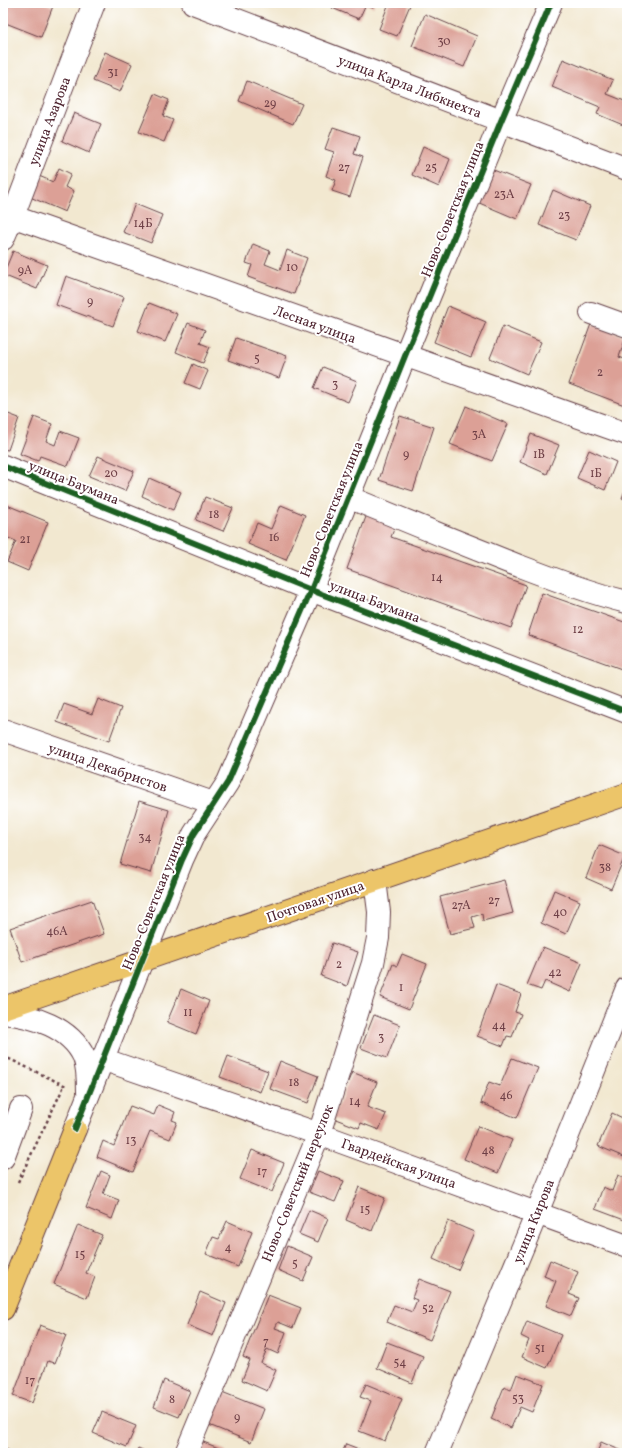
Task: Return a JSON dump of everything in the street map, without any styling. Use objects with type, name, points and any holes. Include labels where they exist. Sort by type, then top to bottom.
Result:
[{"type":"main road","name":"Почтовая улица","points":[[3,1008],[627,794]]},
{"type":"main road","name":"Ново-Советская улица","points":[[3,1309],[9,1274],[74,1129]]},
{"type":"street","name":"улица Азарова","points":[[3,240],[8,215],[94,3]]},
{"type":"street","name":"улица Карла Либкнехта","points":[[193,3],[627,169]]},
{"type":"street","name":"Ново-Советская улица","points":[[74,1129],[182,860],[194,834],[228,782],[311,590],[404,356],[551,3]]},
{"type":"street","name":"Лесная улица","points":[[8,215],[627,434]]},
{"type":"street","points":[[591,313],[627,326]]},
{"type":"street","name":"улица Баумана","points":[[3,466],[311,590],[627,712]]},
{"type":"street","points":[[348,497],[426,530],[557,580],[603,596],[627,602]]},
{"type":"street","name":"улица Декабристов","points":[[3,730],[213,803]]},
{"type":"street","name":"Ново-Советский переулок","points":[[186,1453],[319,1134],[373,963],[378,938],[379,912],[375,880]]},
{"type":"street","name":"улица Кирова","points":[[437,1453],[537,1213],[627,988]]},
{"type":"street","points":[[3,1013],[24,1016],[41,1021],[67,1035],[76,1045],[84,1058],[88,1076],[88,1097]]},
{"type":"street","name":"Гвардейская улица","points":[[102,1059],[319,1134],[627,1246]]},
{"type":"street","points":[[3,1158],[21,1110]]},
{"type":"path","points":[[3,1056],[88,1097]]},
{"type":"path","points":[[18,1182],[64,1086]]},
{"type":"building","points":[[3,3],[44,3],[53,6],[41,37],[3,22]]},
{"type":"building","points":[[335,3],[375,3],[373,7],[366,4],[359,19],[332,8]]},
{"type":"building","points":[[389,3],[405,3],[410,5],[397,36],[379,29]]},
{"type":"building","points":[[425,14],[477,36],[464,67],[412,46]]},
{"type":"building","points":[[105,52],[132,64],[120,92],[93,81]]},
{"type":"building","points":[[563,59],[613,80],[607,94],[627,102],[627,116],[623,125],[597,114],[600,107],[552,87]]},
{"type":"building","points":[[247,81],[302,104],[293,124],[239,101]]},
{"type":"building","points":[[155,94],[169,100],[163,116],[173,120],[164,142],[139,132]]},
{"type":"building","points":[[74,113],[101,124],[89,153],[62,141]]},
{"type":"building","points":[[333,127],[360,136],[354,154],[363,157],[350,197],[332,191],[336,180],[326,176],[334,152],[325,149]]},
{"type":"building","points":[[423,147],[450,159],[439,187],[412,175]]},
{"type":"building","points":[[59,168],[71,174],[65,187],[74,191],[65,212],[30,197],[39,176],[53,182]]},
{"type":"building","points":[[491,169],[531,185],[517,219],[477,202]]},
{"type":"building","points":[[553,190],[590,206],[576,240],[539,225]]},
{"type":"building","points":[[135,204],[162,215],[151,243],[123,232]]},
{"type":"building","points":[[253,244],[270,251],[265,264],[280,270],[287,250],[307,258],[294,294],[248,277],[252,265],[246,263]]},
{"type":"building","points":[[13,251],[47,265],[37,289],[3,275]]},
{"type":"building","points":[[66,276],[124,297],[113,326],[56,305]]},
{"type":"building","points":[[149,303],[177,314],[165,342],[138,331]]},
{"type":"building","points":[[448,306],[486,322],[471,357],[434,342]]},
{"type":"building","points":[[188,323],[205,330],[200,343],[210,347],[203,363],[176,352]]},
{"type":"building","points":[[591,324],[626,337],[619,357],[627,360],[627,406],[569,384]]},
{"type":"building","points":[[503,326],[541,342],[527,374],[490,358]]},
{"type":"building","points":[[236,338],[287,356],[279,378],[228,360]]},
{"type":"building","points":[[193,364],[208,371],[200,389],[185,383]]},
{"type":"building","points":[[323,367],[357,381],[348,402],[314,388]]},
{"type":"building","points":[[466,406],[508,424],[492,461],[450,444]]},
{"type":"building","points":[[3,412],[19,418],[8,450],[3,449]]},
{"type":"building","points":[[400,416],[434,427],[413,491],[379,480]]},
{"type":"building","points":[[34,417],[52,424],[46,441],[55,445],[60,431],[79,438],[68,466],[40,456],[38,461],[20,454]]},
{"type":"building","points":[[531,434],[559,445],[547,474],[520,462]]},
{"type":"building","points":[[589,450],[616,462],[605,490],[577,478]]},
{"type":"building","points":[[98,456],[134,471],[125,491],[89,476]]},
{"type":"building","points":[[149,478],[181,492],[173,510],[142,496]]},
{"type":"building","points":[[627,485],[627,500],[622,498]]},
{"type":"building","points":[[205,497],[233,508],[223,531],[196,520]]},
{"type":"building","points":[[7,505],[48,522],[28,571],[7,562],[16,541],[3,536],[3,515]]},
{"type":"building","points":[[281,505],[305,515],[286,560],[248,544],[257,523],[271,529]]},
{"type":"building","points":[[367,514],[396,524],[391,537],[526,585],[511,628],[347,569]]},
{"type":"building","points":[[542,593],[627,623],[627,671],[528,635]]},
{"type":"building","points":[[98,699],[121,708],[109,741],[57,722],[64,704],[92,714]]},
{"type":"building","points":[[139,801],[169,810],[151,873],[120,864]]},
{"type":"building","points":[[599,845],[625,856],[611,889],[586,878]]},
{"type":"building","points":[[504,880],[513,913],[483,921],[482,914],[472,917],[475,928],[450,934],[440,897]]},
{"type":"building","points":[[554,890],[580,901],[566,934],[541,923]]},
{"type":"building","points":[[92,900],[104,934],[22,962],[10,928]]},
{"type":"building","points":[[332,943],[358,952],[347,986],[321,976]]},
{"type":"building","points":[[543,947],[582,963],[570,992],[545,981],[541,990],[527,985]]},
{"type":"building","points":[[402,954],[427,964],[409,1009],[380,997],[393,964],[397,966]]},
{"type":"building","points":[[496,985],[521,994],[515,1012],[521,1014],[512,1037],[507,1036],[503,1046],[477,1036]]},
{"type":"building","points":[[181,989],[209,1001],[196,1034],[167,1022]]},
{"type":"building","points":[[374,1015],[400,1025],[387,1058],[361,1048]]},
{"type":"building","points":[[228,1056],[268,1071],[260,1092],[220,1077]]},
{"type":"building","points":[[512,1058],[538,1068],[517,1118],[481,1103],[489,1082],[500,1086]]},
{"type":"building","points":[[280,1061],[318,1076],[308,1103],[270,1089]]},
{"type":"building","points":[[352,1072],[377,1082],[367,1107],[386,1114],[379,1130],[361,1123],[359,1128],[333,1118]]},
{"type":"building","points":[[158,1105],[175,1112],[172,1120],[177,1122],[170,1139],[150,1131],[133,1172],[97,1157],[103,1141],[114,1146],[130,1106],[154,1115]]},
{"type":"building","points":[[612,1113],[627,1120],[627,1148],[624,1157],[598,1146]]},
{"type":"building","points":[[478,1126],[512,1140],[498,1173],[464,1159]]},
{"type":"building","points":[[252,1150],[284,1163],[272,1192],[240,1179]]},
{"type":"building","points":[[101,1171],[110,1175],[103,1194],[119,1200],[112,1219],[86,1208]]},
{"type":"building","points":[[318,1171],[344,1181],[335,1202],[309,1192]]},
{"type":"building","points":[[618,1175],[627,1179],[627,1221],[595,1209],[603,1187],[612,1191]]},
{"type":"building","points":[[359,1187],[385,1198],[372,1231],[346,1220]]},
{"type":"building","points":[[309,1210],[328,1218],[318,1242],[299,1234]]},
{"type":"building","points":[[227,1221],[252,1232],[238,1267],[206,1254],[213,1237],[219,1239]]},
{"type":"building","points":[[448,1221],[474,1232],[458,1270],[433,1259]]},
{"type":"building","points":[[78,1225],[102,1235],[86,1273],[95,1277],[87,1298],[54,1284]]},
{"type":"building","points":[[287,1246],[313,1257],[303,1281],[278,1270]]},
{"type":"building","points":[[550,1260],[578,1272],[569,1294],[579,1298],[571,1316],[546,1306],[556,1281],[544,1276]]},
{"type":"building","points":[[419,1279],[450,1291],[430,1340],[387,1322],[394,1305],[412,1312],[417,1300],[412,1298]]},
{"type":"building","points":[[200,1292],[226,1303],[213,1336],[187,1325]]},
{"type":"building","points":[[268,1295],[301,1308],[293,1328],[278,1322],[275,1328],[286,1332],[278,1354],[267,1349],[261,1363],[276,1370],[267,1391],[242,1380],[250,1360],[243,1357]]},
{"type":"building","points":[[527,1321],[561,1335],[547,1368],[522,1357],[529,1340],[521,1336]]},
{"type":"building","points":[[40,1325],[66,1335],[55,1363],[48,1361],[32,1403],[13,1396]]},
{"type":"building","points":[[387,1342],[423,1356],[412,1383],[377,1368]]},
{"type":"building","points":[[517,1374],[543,1384],[532,1412],[520,1407],[511,1428],[491,1419],[504,1387],[511,1390]]},
{"type":"building","points":[[164,1380],[190,1391],[179,1417],[154,1407]]},
{"type":"building","points":[[366,1384],[402,1399],[385,1441],[359,1431],[371,1401],[360,1397]]},
{"type":"building","points":[[222,1392],[264,1409],[251,1442],[209,1425]]},
{"type":"building","points":[[102,1412],[136,1426],[127,1447],[93,1433]]},
{"type":"building","points":[[201,1441],[226,1451],[225,1453],[196,1453]]},
{"type":"building","points":[[601,1442],[627,1453],[597,1453]]},
{"type":"building","points":[[346,1444],[359,1449],[357,1453],[342,1453]]},
{"type":"building","points":[[3,1448],[16,1453],[3,1453]]},
{"type":"building","points":[[138,1448],[149,1453],[136,1453]]},
{"type":"cycle path","points":[[75,1129],[182,860],[194,834],[228,782],[311,590],[501,121],[551,3]]},
{"type":"cycle path","points":[[3,466],[311,590],[627,712]]}]
